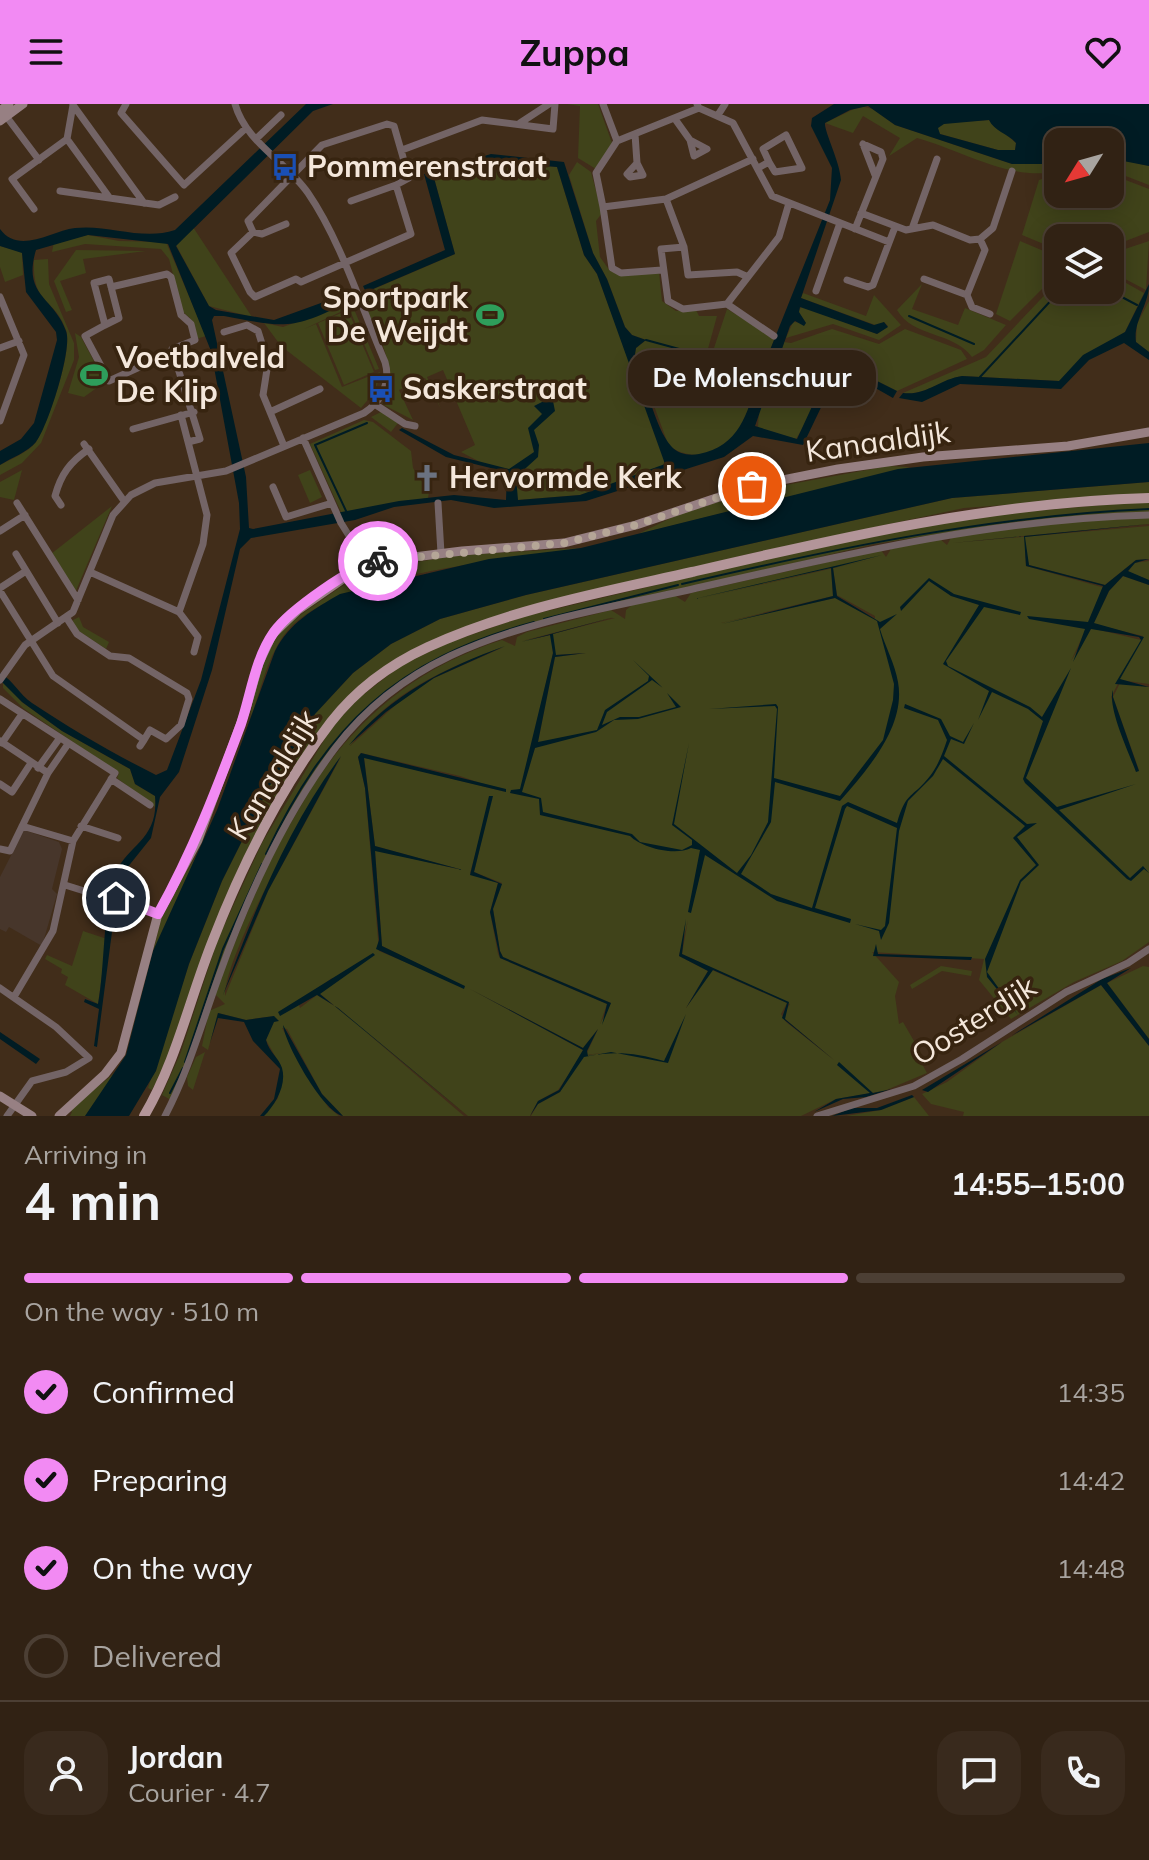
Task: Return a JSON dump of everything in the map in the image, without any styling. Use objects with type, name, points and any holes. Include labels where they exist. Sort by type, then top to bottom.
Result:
[{"type":"main road","name":"Kanaaldijk","points":[[144,1116],[174,1058],[213,941],[273,815],[332,720],[386,671],[430,646],[516,615],[810,544],[973,513],[1059,503],[1149,498]]},
{"type":"street","points":[[23,104],[3,112],[39,160]]},
{"type":"street","points":[[126,104],[121,113],[184,185],[245,129]]},
{"type":"street","points":[[0,680],[32,641],[73,612],[113,515],[124,501],[155,483],[233,468],[303,438],[376,405],[386,384],[387,368],[343,264],[307,192],[245,129],[235,104]]},
{"type":"street","points":[[402,150],[482,120],[520,123],[552,104],[553,129],[526,128],[520,123]]},
{"type":"street","points":[[603,104],[617,141]]},
{"type":"street","points":[[718,115],[725,104]]},
{"type":"street","points":[[34,209],[12,179],[67,139],[73,105],[144,203]]},
{"type":"street","points":[[662,270],[621,273],[612,268],[596,173],[617,141],[675,119],[698,106],[733,123],[772,196],[889,242]]},
{"type":"street","points":[[257,141],[281,115]]},
{"type":"street","points":[[675,119],[690,140]]},
{"type":"street","points":[[253,232],[248,221],[290,174],[322,145],[387,124],[394,126],[409,178],[351,201]]},
{"type":"street","points":[[635,134],[637,163]]},
{"type":"street","points":[[786,135],[802,168],[775,172],[769,162],[763,149],[786,135]]},
{"type":"street","points":[[67,139],[109,197]]},
{"type":"street","points":[[603,207],[666,199],[753,159]]},
{"type":"street","points":[[913,226],[937,159]]},
{"type":"street","points":[[758,168],[769,162]]},
{"type":"street","points":[[861,213],[906,230],[913,226],[933,225],[970,240],[980,239],[993,228],[1012,171]]},
{"type":"street","points":[[855,229],[876,177]]},
{"type":"street","points":[[253,232],[231,253],[255,297],[411,234],[396,185]]},
{"type":"street","points":[[60,191],[159,205],[175,197]]},
{"type":"street","points":[[666,199],[684,247],[688,275],[737,272],[748,277]]},
{"type":"street","points":[[727,304],[779,237],[789,203]]},
{"type":"street","points":[[816,291],[836,222]]},
{"type":"street","points":[[253,232],[262,234],[286,224]]},
{"type":"street","points":[[847,280],[868,287],[873,285],[895,227]]},
{"type":"street","points":[[980,239],[985,250],[967,295],[972,307],[990,314]]},
{"type":"street","points":[[684,247],[661,249],[666,296],[677,307],[727,304],[774,336]]},
{"type":"street","points":[[111,287],[167,274],[171,277],[181,315],[191,324],[195,340],[172,349],[200,439],[188,442]]},
{"type":"street","points":[[105,325],[94,283],[109,279],[119,318],[85,336],[109,381],[144,365],[174,358]]},
{"type":"street","points":[[924,279],[967,295]]},
{"type":"street","points":[[0,297],[24,355],[0,421]]},
{"type":"street","points":[[224,332],[247,325],[258,331],[268,363],[263,395],[284,446]]},
{"type":"street","points":[[0,348],[19,341]]},
{"type":"street","points":[[270,412],[320,389]]},
{"type":"street","points":[[376,405],[405,424],[415,426]]},
{"type":"street","points":[[133,429],[194,412]]},
{"type":"street","points":[[179,612],[207,530],[197,474],[181,415]]},
{"type":"street","name":"Kanaaldijk","points":[[59,1116],[105,1074],[121,1053],[158,914],[198,840],[246,709],[259,663],[272,635],[298,610],[366,563],[587,539],[752,486],[838,469],[923,457],[1068,446],[1149,432]]},
{"type":"street","points":[[303,438],[341,523],[366,563]]},
{"type":"street","points":[[61,505],[55,496],[62,476],[86,446],[124,501]]},
{"type":"street","points":[[273,487],[286,517],[332,503]]},
{"type":"street","points":[[17,503],[78,600]]},
{"type":"street","points":[[438,503],[441,553]]},
{"type":"street","points":[[0,531],[25,515]]},
{"type":"street","name":"Kanaaldijk","points":[[165,1116],[193,1055],[241,921],[302,799],[356,724],[413,677],[461,651],[511,634],[852,552],[978,529],[1149,515]]},
{"type":"street","points":[[16,554],[58,623]]},
{"type":"street","points":[[26,571],[0,589],[53,676],[142,743],[150,730],[166,739],[181,725],[189,699],[187,693],[129,658],[110,656],[77,634],[66,617]]},
{"type":"street","points":[[90,572],[179,612],[198,637],[194,652]]},
{"type":"street","points":[[0,699],[68,744],[150,805]]},
{"type":"street","points":[[22,714],[1,742],[48,773]]},
{"type":"street","points":[[0,784],[12,792],[59,739]]},
{"type":"street","points":[[0,849],[10,851],[48,773],[68,744]]},
{"type":"street","points":[[14,997],[53,931],[73,841],[113,776]]},
{"type":"street","points":[[22,826],[73,841]]},
{"type":"street","points":[[81,826],[118,838]]},
{"type":"street","points":[[65,885],[113,897],[158,914]]},
{"type":"street","name":"Oosterdijk","points":[[817,1116],[914,1086],[1066,992],[1135,960],[1149,949]]},
{"type":"street","points":[[0,988],[56,1027],[89,1058],[66,1072],[32,1081],[7,1116]]},
{"type":"street","points":[[0,1096],[32,1116]]},
{"type":"shaded area","points":[[24,830],[59,842],[62,849],[52,889],[57,894],[42,946],[9,927],[6,932],[0,929],[0,877]]},
{"type":"green space","points":[[567,104],[598,104],[612,143],[596,169],[578,158],[580,106]]},
{"type":"green space","points":[[860,106],[873,109],[895,125],[1012,164],[1044,164],[1044,173],[1004,169],[917,138],[889,156],[900,138],[863,116],[853,133],[825,123]]},
{"type":"green space","points":[[989,120],[1016,143],[1015,150],[998,150],[940,134],[937,128],[944,123]]},
{"type":"green space","points":[[1124,160],[1149,166],[1149,185],[1124,175]]},
{"type":"green space","name":"Sportpark De Weijdt","points":[[488,161],[557,167],[584,255],[597,274],[666,460],[662,467],[580,495],[518,500],[509,470],[484,464],[461,452],[475,445],[443,370],[427,377],[441,409],[425,378],[399,390],[413,420],[382,404],[389,376],[388,362],[360,295],[455,254],[434,178]]},
{"type":"green space","points":[[577,162],[591,172],[602,213],[596,221],[600,257],[610,271],[659,272],[662,301],[676,311],[695,308],[699,316],[717,316],[706,356],[711,357],[727,309],[775,338],[764,364],[758,368],[750,406],[741,425],[732,440],[719,450],[691,455],[668,444],[635,354],[636,348],[646,340],[632,335],[625,327],[607,279],[593,253],[569,175]]},
{"type":"green space","points":[[1044,178],[1044,208],[1124,208],[1124,179],[1149,189],[1149,232],[1124,242],[1124,224],[1044,224],[1044,244],[1022,235],[1039,180]]},
{"type":"green space","points":[[193,227],[252,317],[209,306],[176,245]]},
{"type":"green space","points":[[88,235],[119,241],[166,242],[206,336],[196,339],[190,318],[183,312],[169,259],[161,249],[85,244],[52,252],[54,242]]},
{"type":"green space","points":[[1020,241],[1044,251],[1044,287],[1010,321],[996,314]]},
{"type":"green space","points":[[1149,241],[1146,290],[1124,278],[1124,249]]},
{"type":"green space","points":[[0,246],[22,252],[23,275],[5,282],[0,267]]},
{"type":"green space","points":[[76,250],[146,251],[83,259],[86,273],[60,281],[72,310],[66,312],[54,281]]},
{"type":"green space","points":[[48,259],[49,284],[74,343],[74,360],[41,443],[22,463],[0,475],[0,465],[36,442],[53,404],[63,369],[66,330],[56,312],[40,294],[34,275],[34,260]]},
{"type":"green space","points":[[1124,282],[1144,293],[1125,332],[1059,381],[962,376],[926,390],[903,393],[986,357],[1044,296],[1044,304],[1124,304]]},
{"type":"green space","points":[[922,284],[912,309],[958,325],[965,308],[1006,325],[984,350],[972,357],[955,343],[913,326],[897,310]]},
{"type":"green space","points":[[803,293],[866,316],[874,295],[901,325],[879,340],[833,324],[786,338],[793,322],[806,323],[798,312],[802,306],[877,334],[888,326],[884,322],[878,326],[801,298]]},
{"type":"green space","points":[[1149,301],[1149,352],[1136,342],[1137,324]]},
{"type":"green space","points":[[351,302],[379,369],[375,370],[349,308],[304,329],[316,324],[342,387],[380,372],[376,390],[361,408],[281,346],[264,323],[283,327]]},
{"type":"green space","points":[[348,310],[374,372],[344,385],[318,323]]},
{"type":"green space","points":[[832,329],[879,344],[905,329],[961,350],[967,359],[897,391],[841,363],[796,439],[758,428],[759,409],[784,342],[791,343]]},
{"type":"green space","points":[[75,333],[81,337],[105,382],[84,397],[68,393],[79,357]]},
{"type":"green space","points":[[381,412],[398,423],[391,432],[371,417]]},
{"type":"green space","points":[[364,420],[373,422],[411,451],[413,468],[429,492],[428,498],[342,514],[310,444]]},
{"type":"green space","points":[[888,466],[910,467],[638,534],[679,514],[728,499],[730,503],[754,491]]},
{"type":"green space","points":[[22,470],[14,500],[0,497],[0,482]]},
{"type":"green space","points":[[310,470],[322,497],[310,503],[298,475]]},
{"type":"green space","points":[[1149,482],[1149,494],[964,508],[740,556],[486,621],[354,691],[239,866],[176,1045],[152,1090],[148,1088],[189,964],[222,881],[269,787],[315,714],[353,673],[391,644],[440,619],[526,595],[952,498]]},
{"type":"green space","points":[[1149,501],[1149,512],[1023,521],[874,544],[523,628],[425,667],[341,737],[257,881],[171,1100],[162,1095],[181,1052],[218,939],[262,843],[332,727],[359,698],[399,667],[445,644],[522,617],[845,540],[998,514]]},
{"type":"green space","points":[[112,506],[75,593],[51,554]]},
{"type":"green space","points":[[1149,517],[1149,524],[952,543],[1149,526],[1149,559],[1136,560],[1105,585],[1029,565],[1025,550],[1026,566],[1105,588],[1089,622],[1084,623],[1086,629],[1071,661],[1091,628],[1141,640],[1111,697],[1136,771],[1139,770],[1113,697],[1120,683],[1149,687],[1149,942],[1122,961],[1074,982],[1011,1019],[979,980],[984,959],[872,952],[899,982],[895,996],[899,1024],[903,1022],[925,1060],[921,1062],[927,1073],[884,1091],[836,1099],[801,1116],[531,1116],[538,1104],[560,1092],[572,1070],[558,1090],[538,1101],[530,1116],[468,1116],[360,1027],[464,1116],[343,1116],[322,1094],[287,1029],[282,1028],[328,1107],[339,1116],[264,1116],[278,1098],[282,1068],[266,1040],[274,1016],[246,1020],[218,1013],[208,1050],[202,1046],[209,1011],[225,1004],[215,994],[261,881],[287,829],[317,780],[352,735],[394,696],[443,664],[502,640],[515,646],[517,637],[527,632],[611,610],[625,619],[626,610],[633,604],[674,595],[685,602],[691,593],[881,550],[886,557],[891,549],[940,539],[947,545],[952,536],[1042,524]],"holes":[[[831,568],[831,569],[694,600]],[[833,568],[837,595],[875,616],[875,619],[835,598],[721,623],[833,596]],[[615,618],[552,634],[555,655],[586,653],[555,657],[538,742],[545,743],[535,748],[525,773],[553,653],[551,635],[522,641]],[[504,647],[434,678],[409,693],[350,746],[382,711],[400,697],[440,673]],[[361,753],[460,776],[506,792],[364,757],[375,846],[462,870],[375,850],[382,946],[465,987],[379,951],[365,788],[358,757]],[[341,757],[268,891],[225,996],[228,976],[254,913]],[[492,796],[474,872],[502,883],[493,909],[500,951],[503,957],[611,1003],[600,1024],[607,1004],[500,958],[490,912],[498,883],[470,873]],[[688,920],[682,954],[790,1004],[784,1014],[785,1019],[834,1060],[786,1022],[781,1014],[787,1003],[712,970],[686,1008],[708,971],[679,956]],[[332,978],[337,979],[319,993],[335,1006],[317,995],[300,1008],[298,1003]],[[470,989],[583,1048],[598,1029],[586,1055],[601,1053],[584,1056],[577,1063],[583,1050]]]},
{"type":"green space","points":[[581,548],[426,572],[346,594],[314,610],[282,638],[250,719],[256,682],[274,638],[287,624],[364,571],[459,555]]},
{"type":"green space","points":[[1149,561],[1149,580],[1128,572],[1134,563]]},
{"type":"green space","points":[[1123,576],[1149,585],[1149,684],[1120,680],[1143,636],[1093,624],[1109,591]]},
{"type":"green space","points":[[79,617],[83,627],[109,642],[106,649],[74,628],[73,620]]},
{"type":"green space","points":[[3,682],[22,702],[62,731],[130,769],[135,784],[155,796],[155,807],[117,778],[119,773],[23,708],[3,688]]},
{"type":"green space","points":[[198,853],[153,951],[164,909]]},
{"type":"green space","points":[[83,931],[107,939],[98,1004],[65,985],[68,977],[61,973],[62,969],[45,959],[47,955],[72,966]]},
{"type":"green space","points":[[941,966],[972,971],[971,976],[942,971],[912,989],[910,985]]},
{"type":"green space","points":[[1143,966],[1149,967],[1149,1039],[1107,983]]},
{"type":"green space","points":[[1101,985],[1149,1046],[1149,1116],[963,1116],[964,1112],[931,1104],[922,1094],[947,1082],[1002,1042]]},
{"type":"green space","points":[[205,1052],[193,1090],[188,1086],[187,1077],[196,1057]]},
{"type":"green space","points":[[117,1071],[85,1116],[70,1116],[72,1112],[69,1110]]},
{"type":"green space","points":[[914,1097],[929,1116],[846,1116],[881,1110]]},
{"type":"water","points":[[306,104],[333,104],[313,111],[176,246],[209,306],[216,310],[274,320],[343,295],[346,303],[312,318],[286,324],[224,316],[214,316],[212,320],[246,477],[249,528],[399,501],[454,495],[506,500],[507,472],[446,457],[399,430],[402,428],[454,455],[509,469],[534,452],[528,428],[542,414],[534,406],[548,399],[553,401],[555,411],[534,430],[539,445],[538,457],[516,477],[518,500],[580,495],[665,464],[597,274],[584,255],[557,167],[488,161],[434,178],[455,254],[366,292],[363,286],[445,250],[424,174],[491,154],[564,162],[593,253],[607,279],[625,327],[632,335],[646,340],[636,348],[635,354],[660,427],[674,449],[695,455],[724,444],[745,416],[758,378],[753,369],[764,364],[830,200],[832,168],[811,126],[812,118],[834,104],[1149,104],[1149,166],[1124,161],[1124,128],[1044,128],[1044,164],[1012,164],[895,125],[868,106],[850,110],[825,123],[841,180],[801,298],[874,325],[884,322],[888,327],[877,334],[800,307],[799,312],[806,323],[804,326],[795,321],[790,326],[755,426],[797,439],[827,374],[841,363],[897,391],[893,398],[849,373],[838,372],[803,445],[753,436],[724,457],[586,501],[494,508],[451,500],[394,507],[355,520],[251,538],[240,549],[212,670],[179,772],[160,797],[151,838],[119,878],[97,1047],[94,1046],[99,1009],[84,1002],[85,999],[98,1004],[112,885],[122,862],[148,832],[155,810],[155,796],[135,784],[130,769],[62,731],[22,702],[0,680],[0,673],[32,703],[93,741],[156,775],[167,770],[201,680],[240,529],[239,503],[211,351],[168,244],[88,235],[36,250],[33,277],[36,287],[66,331],[66,353],[41,434],[29,449],[0,465],[0,451],[21,439],[34,423],[57,340],[56,332],[26,292],[22,253],[0,246],[0,229],[8,237],[26,241],[87,227],[163,233],[175,230]],"holes":[[[989,120],[1016,143],[1015,150],[998,150],[940,134],[938,128],[944,124]]]},
{"type":"water","points":[[1149,284],[1136,342],[1149,352],[1149,360],[1124,343],[1089,360],[1061,389],[960,384],[922,402],[899,398],[903,393],[926,390],[962,376],[1059,381],[1083,355],[1125,332]]},
{"type":"water","points":[[1149,443],[1149,482],[952,498],[526,595],[440,619],[391,644],[353,673],[315,714],[269,787],[222,881],[189,964],[156,1071],[129,1116],[85,1116],[126,1055],[153,951],[217,810],[275,651],[287,632],[321,605],[340,594],[489,559],[581,548],[898,469]]},
{"type":"water","points":[[1149,524],[1025,537],[1029,565],[1105,585],[1136,560],[1149,559],[1135,563],[1128,571],[1149,580],[1149,585],[1123,576],[1109,591],[1094,623],[1144,637],[1120,679],[1149,687],[1115,684],[1141,640],[1139,637],[1091,629],[1073,662],[1085,629],[1029,619],[1027,616],[1088,622],[1103,586],[1026,566],[1024,536]]},
{"type":"water","points":[[882,555],[833,568],[837,596],[880,622],[897,614],[880,629],[898,682],[899,698],[891,731],[873,761],[840,801],[775,782],[771,822],[741,874],[771,894],[812,908],[842,806],[848,802],[897,823],[907,800],[930,776],[940,759],[947,740],[938,720],[904,708],[905,704],[941,719],[950,736],[963,742],[974,723],[964,744],[951,739],[944,756],[1027,824],[1037,823],[1017,837],[1039,865],[1021,882],[987,972],[1018,1015],[987,977],[985,959],[1020,880],[1036,865],[1013,838],[1025,826],[943,759],[933,776],[908,801],[899,831],[889,923],[881,940],[879,931],[855,924],[881,930],[885,926],[897,828],[847,806],[815,908],[851,919],[850,923],[777,901],[705,855],[691,913],[688,912],[700,850],[691,848],[684,850],[676,851],[659,850],[642,844],[630,836],[540,815],[539,799],[510,793],[511,790],[520,789],[553,653],[550,635],[521,642],[614,617],[553,634],[556,655],[586,653],[555,657],[538,742],[597,730],[605,710],[648,681],[649,676],[633,660],[663,688],[652,680],[607,712],[602,725],[620,717],[639,717],[676,707],[667,693],[681,707],[638,719],[614,720],[596,732],[535,748],[522,792],[541,798],[543,812],[632,834],[640,842],[682,850],[692,845],[692,840],[672,825],[689,743],[674,824],[737,873],[751,855],[768,822],[777,709],[775,706],[709,709],[776,704],[778,707],[774,778],[840,796],[883,740],[894,684],[877,621],[835,598],[722,624],[833,596],[831,568],[694,599]]},
{"type":"water","points":[[929,578],[954,594],[1021,612],[1020,615],[984,607],[946,661],[948,666],[1030,707],[1042,717],[1071,668],[1026,778],[1057,807],[1136,784],[1059,810],[1130,878],[1143,866],[1149,873],[1144,869],[1131,881],[1127,879],[1025,783],[1023,779],[1043,721],[1028,709],[992,692],[978,720],[989,691],[943,664],[979,605],[951,596],[929,581],[901,611],[900,607]]},
{"type":"water","points":[[505,646],[434,678],[386,712],[349,745],[365,727],[420,685],[461,664]]},
{"type":"water","points":[[1113,690],[1139,771],[1136,772],[1116,718],[1112,698]]},
{"type":"water","points":[[361,753],[506,789],[506,792],[364,758],[375,846],[463,870],[375,851],[382,946],[465,986],[464,989],[376,949],[379,940],[365,788],[358,757]]},
{"type":"water","points":[[341,756],[268,891],[223,995],[288,841]]},
{"type":"water","points":[[489,796],[493,796],[474,872],[502,884],[493,909],[500,951],[503,957],[611,1003],[602,1025],[607,1004],[500,958],[490,912],[498,883],[470,875]]},
{"type":"water","points":[[686,919],[682,954],[789,1002],[785,1019],[834,1060],[782,1018],[787,1003],[713,970],[686,1008],[708,971],[679,956]]},
{"type":"water","points":[[876,944],[878,954],[972,957],[971,960],[873,956]]},
{"type":"water","points":[[373,953],[375,955],[320,994],[334,1005],[317,995],[280,1016],[278,1012]]},
{"type":"water","points":[[1131,968],[1107,983],[1149,1039],[1149,1046],[1101,985],[1011,1036],[1102,979]]},
{"type":"water","points":[[470,989],[583,1048],[598,1029],[587,1051],[588,1056],[596,1055],[584,1057],[560,1092],[538,1104],[530,1116],[538,1101],[559,1090],[583,1050]]},
{"type":"water","points":[[218,1013],[246,1020],[274,1016],[279,1021],[274,1022],[266,1040],[281,1064],[283,1081],[276,1100],[264,1116],[260,1116],[274,1099],[280,1069],[253,1041],[244,1022],[218,1018],[210,1043]]},
{"type":"water","points":[[686,1014],[668,1063],[618,1053],[664,1061]]},
{"type":"water","points":[[283,1025],[322,1094],[343,1116],[325,1103],[306,1076],[290,1047]]},
{"type":"water","points":[[0,1032],[40,1059],[36,1064],[0,1039]]},
{"type":"water","points":[[1002,1042],[928,1092],[922,1090]]},
{"type":"water","points":[[839,1062],[873,1093],[892,1089],[866,1097],[843,1099],[814,1112],[836,1099],[870,1093],[837,1065]]},
{"type":"water","points":[[912,1095],[914,1097],[881,1110],[832,1116],[852,1108],[877,1108]]},
{"type":"waterway","points":[[1124,298],[1137,305]]},
{"type":"waterway","points":[[980,377],[1048,304]]},
{"type":"waterway","points":[[909,316],[974,344]]},
{"type":"waterway","points":[[646,340],[705,356]]},
{"type":"waterway","points":[[711,357],[753,369]]},
{"type":"waterway","points":[[347,513],[315,445],[367,423]]},
{"type":"waterway","points":[[682,584],[798,558],[972,526],[1149,509]]},
{"type":"waterway","points":[[544,619],[678,585]]},
{"type":"waterway","points":[[266,854],[314,769],[341,734],[371,704],[404,678],[442,656],[534,622]]},
{"type":"waterway","points":[[185,1062],[223,949],[262,864]]},
{"type":"waterway","points":[[170,1093],[183,1068]]},
{"type":"way so far","points":[[378,561],[564,543],[636,525],[752,486]]},
{"type":"place","name":"Pommerenstraat","points":[[285,167]]},
{"type":"place","name":"Sportpark De Weijdt","points":[[490,315]]},
{"type":"place","name":"Voetbalveld De Klip","points":[[94,375]]},
{"type":"place","name":"Saskerstraat","points":[[381,389]]},
{"type":"place","name":"Hervormde Kerk","points":[[427,478]]},
{"type":"place","name":"De Molenschuur","points":[[752,486]]},
{"type":"route","points":[[116,898],[158,914],[198,840],[246,709],[259,663],[272,635],[298,610],[330,587],[366,563],[378,561]]}]
